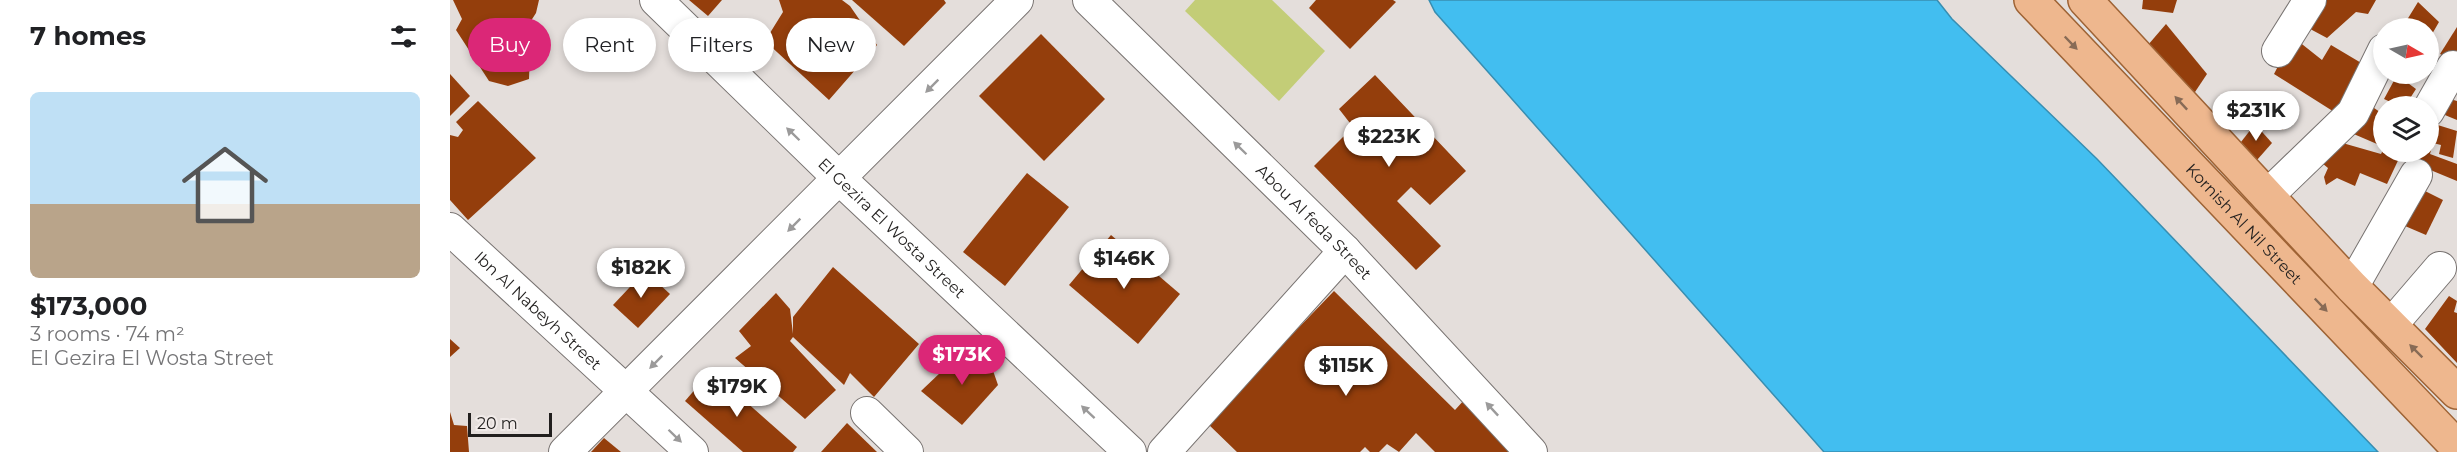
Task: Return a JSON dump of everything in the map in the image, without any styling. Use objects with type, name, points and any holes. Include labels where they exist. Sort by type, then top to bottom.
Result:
[{"type":"main road","name":"Kornish Al Nil Street","points":[[2031,0],[2457,447]]},
{"type":"main road","points":[[2085,0],[2352,286],[2457,392]]},
{"type":"street","name":"El Gezira El Wosta Street","points":[[656,0],[840,179],[1130,452]]},
{"type":"street","points":[[565,452],[1017,0]]},
{"type":"street","name":"Abou Al feda Street","points":[[1089,0],[1345,251],[1531,452]]},
{"type":"street","points":[[2278,51],[2300,3]]},
{"type":"street","points":[[2434,96],[2446,64]]},
{"type":"street","points":[[2268,196],[2353,113],[2373,72]]},
{"type":"street","points":[[2352,286],[2416,175]]},
{"type":"street","name":"Ibn Al Nabeyh Street","points":[[450,229],[692,452]]},
{"type":"street","points":[[1164,452],[1345,251]]},
{"type":"street","points":[[2391,326],[2440,268]]},
{"type":"street","points":[[867,413],[906,452]]},
{"type":"green space","points":[[1195,0],[1272,0],[1325,51],[1279,101],[1185,11]]},
{"type":"water","points":[[1429,0],[1937,0],[1952,19],[2097,159],[2378,452],[1824,452],[1435,12]]},
{"type":"building","points":[[453,0],[539,0],[533,18],[468,18],[468,49],[456,30],[462,19]]},
{"type":"building","points":[[689,0],[722,0],[708,16]]},
{"type":"building","points":[[779,0],[842,0],[850,6],[858,18],[786,18],[786,60],[774,49],[774,26],[783,12]]},
{"type":"building","points":[[852,0],[944,0],[946,3],[904,46],[876,21],[876,18],[872,18]]},
{"type":"building","points":[[1316,0],[1393,0],[1396,2],[1350,49],[1309,8]]},
{"type":"building","points":[[2143,0],[2177,0],[2173,13],[2142,9]]},
{"type":"building","points":[[2319,0],[2376,0],[2368,14],[2356,12],[2327,38],[2299,23]]},
{"type":"building","points":[[2418,2],[2435,18],[2408,18]]},
{"type":"building","points":[[2166,24],[2207,74],[2193,95],[2148,45]]},
{"type":"building","points":[[2457,27],[2457,63],[2440,54]]},
{"type":"building","points":[[1041,34],[1105,99],[1044,161],[979,96]]},
{"type":"building","points":[[2293,37],[2322,60],[2331,45],[2368,67],[2339,115],[2274,74]]},
{"type":"building","points":[[483,72],[529,72],[529,79],[508,86],[489,81]]},
{"type":"building","points":[[799,72],[853,72],[829,100]]},
{"type":"building","points":[[450,74],[470,96],[450,116]]},
{"type":"building","points":[[1375,75],[1466,171],[1430,205],[1411,187],[1397,201],[1441,246],[1416,270],[1314,166],[1353,127],[1339,109]]},
{"type":"building","points":[[2392,84],[2409,84],[2416,89],[2412,96],[2386,96]]},
{"type":"building","points":[[2264,96],[2287,116],[2283,130],[2255,120]]},
{"type":"building","points":[[2447,98],[2457,101],[2457,120],[2440,113]]},
{"type":"building","points":[[478,101],[536,158],[468,220],[450,200],[450,135],[458,137],[463,130],[456,122]]},
{"type":"building","points":[[2367,103],[2373,107],[2373,142],[2349,132]]},
{"type":"building","points":[[2255,124],[2272,143],[2257,160],[2241,142]]},
{"type":"building","points":[[2439,125],[2457,131],[2453,158],[2439,154],[2441,145],[2439,144]]},
{"type":"building","points":[[2339,142],[2373,152],[2373,162],[2397,162],[2387,184],[2360,173],[2355,186],[2337,178],[2326,185],[2324,177],[2328,168],[2322,163]]},
{"type":"building","points":[[2439,157],[2457,164],[2457,181],[2428,169],[2402,171],[2406,162],[2439,162]]},
{"type":"building","points":[[1027,173],[1069,207],[1005,286],[963,252]]},
{"type":"building","points":[[2411,184],[2443,200],[2426,235],[2398,223]]},
{"type":"building","points":[[1111,235],[1180,294],[1138,344],[1069,285]]},
{"type":"building","points":[[833,267],[919,344],[874,397],[850,373],[844,385],[793,337],[790,341],[836,390],[805,419],[735,358],[751,346],[739,331],[776,293],[790,309],[793,334],[793,317]]},
{"type":"building","points":[[645,271],[670,294],[638,328],[613,305]]},
{"type":"building","points":[[1334,291],[1455,410],[1465,399],[1520,452],[1435,452],[1416,433],[1399,452],[1387,444],[1379,452],[1370,452],[1365,447],[1360,452],[1237,452],[1207,423]]},
{"type":"building","points":[[2449,296],[2457,301],[2454,312],[2457,313],[2457,363],[2425,329]]},
{"type":"building","points":[[450,339],[460,348],[450,357]]},
{"type":"building","points":[[962,352],[990,362],[998,385],[962,425],[921,391]]},
{"type":"building","points":[[711,371],[797,447],[793,452],[743,452],[685,401]]},
{"type":"building","points":[[450,412],[454,425],[467,426],[469,452],[450,452]]},
{"type":"building","points":[[847,423],[877,452],[821,452]]},
{"type":"building","points":[[604,438],[621,452],[591,452]]}]
